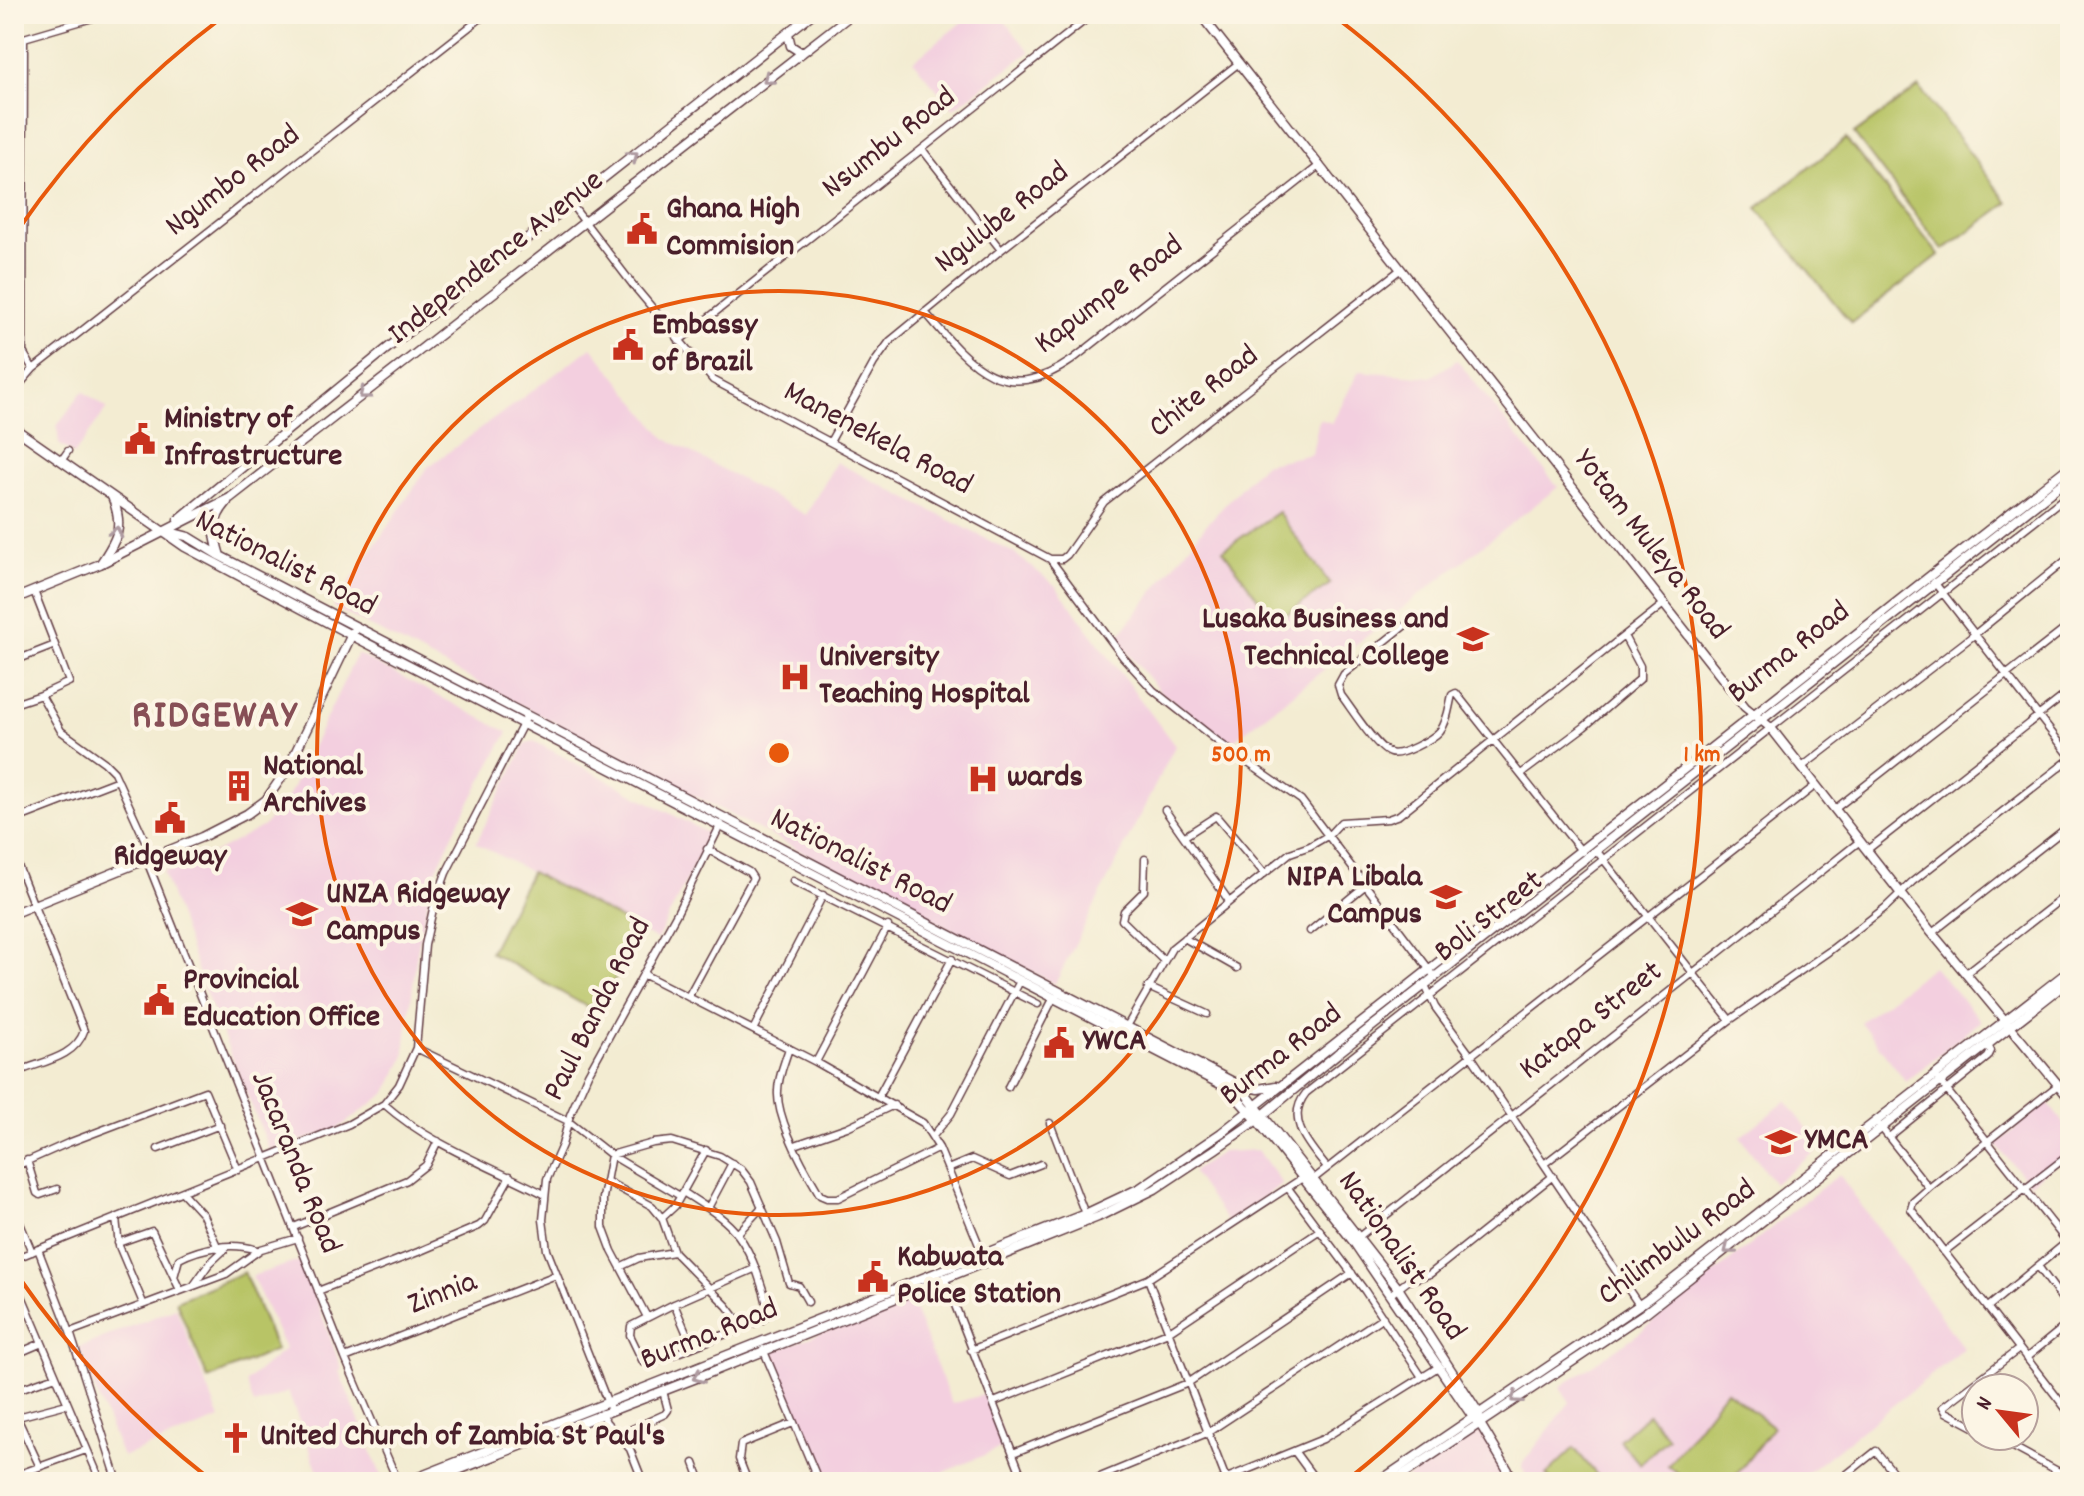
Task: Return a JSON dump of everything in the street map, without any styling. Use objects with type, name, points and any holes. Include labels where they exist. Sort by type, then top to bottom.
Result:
[{"type":"main road","name":"Independence Avenue","points":[[165,531],[384,351],[812,14]]},
{"type":"main road","name":"Independence Avenue","points":[[14,599],[100,564],[230,498],[852,14]]},
{"type":"main road","name":"Yotam Muleya Road","points":[[1200,14],[1665,603],[1757,717],[1771,728],[1965,974],[2070,1099]]},
{"type":"main road","points":[[788,34],[791,46],[802,53]]},
{"type":"main road","points":[[780,40],[791,47],[793,60]]},
{"type":"main road","points":[[384,351],[398,367]]},
{"type":"main road","points":[[14,428],[165,531]]},
{"type":"main road","name":"Burma Road","points":[[427,1482],[984,1257],[1140,1188],[1230,1126],[1284,1082],[1433,974],[2069,472]]},
{"type":"main road","points":[[100,564],[120,527],[113,498]]},
{"type":"main road","points":[[220,556],[214,533],[215,520],[230,498]]},
{"type":"main road","name":"Nationalist Road","points":[[165,531],[189,537],[353,632]]},
{"type":"main road","name":"Nationalist Road","points":[[165,531],[185,547],[1232,1086],[1261,1117],[1394,1291],[1465,1399],[1471,1420],[1480,1423],[1515,1482]]},
{"type":"main road","points":[[14,913],[150,860],[247,814],[266,800],[288,768],[353,632]]},
{"type":"main road","name":"Burma Road","points":[[1584,854],[1596,850],[1757,717]]},
{"type":"main road","name":"Nationalist Road","points":[[721,822],[1020,981],[1125,1029]]},
{"type":"main road","name":"Chilimbulu Road","points":[[1938,1079],[1988,1045],[2070,970]]},
{"type":"main road","name":"Burma Road","points":[[984,1257],[1098,1217],[1155,1189],[1261,1117],[1425,985],[1433,974]]},
{"type":"main road","name":"Chilimbulu Road","points":[[1480,1423],[1645,1313],[1879,1125],[2070,980]]},
{"type":"main road","points":[[1230,1126],[1237,1108],[1232,1086],[1259,1089],[1284,1082]]},
{"type":"main road","points":[[1243,1130],[1257,1128],[1273,1133],[1283,1099]]},
{"type":"main road","name":"Chilimbulu Road","points":[[1392,1482],[1487,1406],[1639,1305],[1879,1125]]},
{"type":"main road","name":"Burma Road","points":[[406,1482],[607,1408],[663,1391],[761,1345]]},
{"type":"main road","points":[[1465,1399],[1487,1406]]},
{"type":"main road","points":[[1487,1433],[1489,1417]]},
{"type":"main road","points":[[1471,1420],[1487,1433]]},
{"type":"main road","name":"Chilimbulu Road","points":[[1378,1482],[1471,1420]]},
{"type":"street","points":[[14,39],[106,14]]},
{"type":"street","name":"Ngumbo Road","points":[[14,391],[33,369],[486,14]]},
{"type":"street","name":"Nsumbu Road","points":[[679,341],[1093,14]]},
{"type":"street","points":[[24,38],[23,352],[33,369]]},
{"type":"street","name":"Ngulube Road","points":[[830,442],[890,341],[1239,63]]},
{"type":"street","points":[[922,149],[1001,250]]},
{"type":"street","name":"Kapumpe Road","points":[[925,312],[965,358],[985,372],[1011,380],[1048,375],[1072,360],[1320,165]]},
{"type":"street","points":[[14,204],[23,205]]},
{"type":"street","name":"Manenekela Road","points":[[571,204],[706,374],[721,386],[1050,559]]},
{"type":"street","name":"Chite Road","points":[[1050,559],[1062,559],[1067,555],[1104,502],[1401,269]]},
{"type":"street","points":[[61,461],[68,451]]},
{"type":"street","name":"Boli Street","points":[[1327,1168],[1300,1129],[1298,1109],[1302,1098],[2070,493]]},
{"type":"street","points":[[1802,767],[2070,557]]},
{"type":"street","points":[[1050,559],[1123,657],[1153,690],[1221,744],[1301,800],[1433,974]]},
{"type":"street","points":[[1544,1164],[1730,1020],[1828,952],[2070,757],[1932,580]]},
{"type":"street","points":[[14,704],[69,682],[34,591]]},
{"type":"street","points":[[1125,1029],[1172,948],[1264,873],[1293,851],[1329,835],[1341,822],[1388,819],[1399,815],[1665,603]]},
{"type":"street","points":[[1408,623],[1344,674],[1338,685],[1341,695],[1383,749],[1390,753],[1406,751],[1438,733],[1454,693],[1468,706],[1584,854]]},
{"type":"street","points":[[1835,809],[2070,625]]},
{"type":"street","points":[[1521,774],[1584,727],[1640,679],[1640,666],[1624,636]]},
{"type":"street","points":[[14,661],[55,645]]},
{"type":"street","points":[[1867,850],[2070,691]]},
{"type":"street","points":[[14,820],[118,780],[104,762],[61,731],[41,695]]},
{"type":"street","points":[[14,1259],[349,1124],[384,1104],[399,1085],[416,1048],[425,945],[446,873],[525,720]]},
{"type":"street","name":"Jacaranda Road","points":[[118,780],[318,1291],[398,1482]]},
{"type":"street","points":[[971,1350],[1148,1279],[1288,1188],[1327,1168],[1816,785]]},
{"type":"street","points":[[1165,810],[1229,901]]},
{"type":"street","points":[[1185,836],[1216,816],[1264,873]]},
{"type":"street","name":"Paul Banda Road","points":[[643,1482],[630,1449],[606,1422],[607,1408],[556,1275],[544,1235],[544,1194],[547,1179],[566,1136],[568,1121],[602,1046],[643,974],[721,822]]},
{"type":"street","points":[[1932,933],[2070,825]]},
{"type":"street","name":"Katapa Street","points":[[1356,1238],[1860,841]]},
{"type":"street","points":[[688,997],[753,878],[749,872],[707,849]]},
{"type":"street","points":[[1596,850],[1730,1020]]},
{"type":"street","points":[[14,856],[84,1031],[78,1043],[67,1052],[22,1070]]},
{"type":"street","points":[[1145,859],[1144,891],[1124,911],[1122,920],[1164,961]]},
{"type":"street","points":[[793,881],[888,926],[1038,1004]]},
{"type":"street","points":[[1310,931],[1367,884]]},
{"type":"street","points":[[1965,974],[2070,892]]},
{"type":"street","points":[[753,1030],[823,895]]},
{"type":"street","points":[[816,1062],[888,926]]},
{"type":"street","points":[[1184,938],[1237,968]]},
{"type":"street","points":[[878,1097],[952,959]]},
{"type":"street","points":[[643,974],[816,1062],[923,1123],[939,1148],[984,1257]]},
{"type":"street","points":[[933,1136],[951,1114],[1020,981]]},
{"type":"street","points":[[1425,985],[1429,996],[1639,1305]]},
{"type":"street","points":[[1148,987],[1207,1014]]},
{"type":"street","points":[[1008,1087],[1054,997]]},
{"type":"street","points":[[1889,1137],[1988,1057],[1991,1051],[1988,1045]]},
{"type":"street","points":[[416,1048],[568,1121],[611,1155],[708,1208],[737,1234],[754,1269],[769,1313],[762,1320],[649,1364],[644,1363],[629,1330],[631,1326],[754,1269]]},
{"type":"street","points":[[789,1048],[777,1092],[782,1116],[820,1195],[838,1198],[939,1148]]},
{"type":"street","points":[[1938,1079],[2068,1241],[1988,1307]]},
{"type":"street","points":[[2058,1085],[1929,1188],[1913,1202],[1911,1209],[2070,1414]]},
{"type":"street","points":[[14,1167],[205,1091],[238,1170]]},
{"type":"street","points":[[384,1104],[407,1123],[438,1141],[544,1194]]},
{"type":"street","points":[[795,1145],[847,1127],[894,1105]]},
{"type":"street","points":[[1050,1123],[1085,1214]]},
{"type":"street","points":[[158,1149],[220,1125]]},
{"type":"street","points":[[1879,1125],[1929,1188]]},
{"type":"street","points":[[294,1227],[407,1180],[426,1165],[438,1141]]},
{"type":"street","points":[[611,1155],[665,1141],[706,1150],[732,1163],[745,1173],[777,1242],[789,1283],[801,1287],[808,1302]]},
{"type":"street","points":[[662,1218],[669,1213],[706,1150]]},
{"type":"street","points":[[1944,1252],[2070,1154]]},
{"type":"street","points":[[611,1155],[603,1227],[612,1251],[647,1317]]},
{"type":"street","points":[[948,1169],[972,1159],[1010,1176],[1041,1164]]},
{"type":"street","points":[[27,1160],[37,1193],[40,1195],[57,1189]]},
{"type":"street","points":[[708,1208],[732,1163]]},
{"type":"street","points":[[318,1291],[479,1226],[494,1207],[510,1176]]},
{"type":"street","points":[[1394,1291],[1408,1281],[1430,1274],[1553,1176]]},
{"type":"street","points":[[606,1181],[652,1206],[662,1218],[674,1252],[743,1327]]},
{"type":"street","points":[[1288,1188],[1352,1273],[1422,1377]]},
{"type":"street","points":[[182,1192],[203,1215],[218,1248]]},
{"type":"street","points":[[737,1234],[761,1208]]},
{"type":"street","points":[[14,1209],[50,1276],[118,1482]]},
{"type":"street","points":[[116,1218],[118,1243],[143,1303]]},
{"type":"street","points":[[118,1243],[151,1230],[180,1290]]},
{"type":"street","points":[[994,1402],[1168,1332],[1320,1230]]},
{"type":"street","points":[[70,1332],[230,1273],[258,1250],[298,1238]]},
{"type":"street","points":[[174,1277],[181,1258],[208,1249],[239,1245],[258,1250]]},
{"type":"street","points":[[194,1285],[226,1247]]},
{"type":"street","points":[[622,1266],[639,1258],[674,1252]]},
{"type":"street","points":[[2038,1266],[2070,1310]]},
{"type":"street","points":[[943,1273],[1024,1482]]},
{"type":"street","points":[[1013,1453],[1188,1383],[1352,1273]]},
{"type":"street","name":"Zinnia","points":[[345,1358],[556,1275]]},
{"type":"street","points":[[14,1277],[101,1482]]},
{"type":"street","points":[[1148,1279],[1227,1480]]},
{"type":"street","points":[[674,1304],[692,1346]]},
{"type":"street","points":[[1088,1482],[1207,1433],[1383,1317]]},
{"type":"street","points":[[2026,1358],[2070,1322]]},
{"type":"street","points":[[14,1355],[42,1343]]},
{"type":"street","points":[[761,1345],[819,1482]]},
{"type":"street","points":[[1989,1372],[2019,1349]]},
{"type":"street","points":[[1217,1482],[1295,1452],[1334,1433],[1442,1365]]},
{"type":"street","points":[[14,1391],[56,1376]]},
{"type":"street","points":[[619,1435],[665,1414],[668,1410],[663,1391]]},
{"type":"street","points":[[1960,1394],[1943,1407],[1960,1419]]},
{"type":"street","points":[[39,1465],[15,1415],[67,1404]]},
{"type":"street","points":[[748,1482],[739,1459],[741,1444],[793,1423]]},
{"type":"street","points":[[14,1476],[86,1450]]},
{"type":"street","points":[[1837,1482],[1876,1451],[1901,1482]]},
{"type":"street","points":[[1295,1452],[1317,1482]]},
{"type":"street","points":[[2022,1452],[2061,1473]]},
{"type":"street","points":[[694,1463],[701,1482]]},
{"type":"street","points":[[2050,1482],[2070,1466]]},
{"type":"shaded area","points":[[972,14],[999,14],[1030,52],[953,109],[913,61]]},
{"type":"shaded area","name":"University Teaching Hospital","points":[[592,347],[665,438],[806,515],[836,462],[1014,553],[1056,586],[1175,746],[1055,984],[333,607],[428,467]]},
{"type":"shaded area","points":[[1457,360],[1558,487],[1230,743],[1160,692],[1116,639],[1206,525],[1263,464],[1312,454],[1319,419],[1332,423],[1359,371],[1431,377]]},
{"type":"shaded area","points":[[84,392],[107,408],[74,455],[59,444],[57,426]]},
{"type":"shaded area","name":"UNZA Ridgeway Campus","points":[[357,654],[508,732],[433,877],[417,952],[404,1059],[385,1094],[336,1130],[270,1151],[204,989],[163,872],[214,853],[264,826],[289,795]]},
{"type":"shaded area","points":[[534,741],[709,834],[657,940],[476,843],[526,743]]},
{"type":"shaded area","points":[[1933,966],[1981,1021],[1906,1081],[1860,1022]]},
{"type":"shaded area","name":"YMCA","points":[[1786,1101],[1822,1147],[1774,1183],[1740,1137]]},
{"type":"shaded area","points":[[2047,1102],[2070,1132],[2070,1151],[2030,1184],[1996,1145]]},
{"type":"shaded area","points":[[1258,1150],[1282,1184],[1228,1223],[1192,1172],[1222,1152]]},
{"type":"shaded area","points":[[1839,1174],[1964,1349],[1796,1482],[1527,1482],[1522,1464],[1570,1402],[1560,1387],[1635,1336]]},
{"type":"shaded area","points":[[302,1260],[342,1370],[339,1371],[383,1480],[379,1482],[322,1482],[288,1392],[254,1405],[246,1382],[285,1349],[252,1276]]},
{"type":"shaded area","points":[[910,1299],[952,1404],[985,1394],[1008,1445],[921,1482],[826,1482],[769,1353]]},
{"type":"shaded area","points":[[176,1308],[220,1419],[122,1457],[78,1348]]},
{"type":"shaded area","points":[[1478,1429],[1513,1482],[1401,1482]]},
{"type":"green space","points":[[1919,87],[2008,203],[1943,250],[1854,134]]},
{"type":"green space","points":[[1846,139],[1939,255],[1851,323],[1757,208]]},
{"type":"green space","points":[[1278,512],[1330,584],[1275,622],[1223,550]]},
{"type":"green space","points":[[531,872],[633,926],[626,939],[634,943],[603,1001],[597,998],[591,1009],[490,952]]},
{"type":"green space","points":[[244,1272],[276,1350],[208,1379],[176,1301]]},
{"type":"green space","points":[[1726,1390],[1773,1427],[1731,1482],[1689,1482],[1668,1465]]},
{"type":"green space","points":[[1648,1414],[1668,1438],[1640,1464],[1619,1440]]},
{"type":"green space","points":[[1574,1448],[1603,1482],[1553,1482],[1546,1475]]},
{"type":"place","name":"Ghana High Commision","points":[[642,229]]},
{"type":"place","name":"Embassy of Brazil","points":[[628,345]]},
{"type":"place","name":"Ministry of Infrastructure","points":[[140,439]]},
{"type":"place","name":"Lusaka Business and Technical College","points":[[1473,639]]},
{"type":"place","name":"University Teaching Hospital","points":[[795,677]]},
{"type":"place","name":"wards","points":[[983,779]]},
{"type":"place","name":"National Archives","points":[[239,786]]},
{"type":"place","name":"Ridgeway","points":[[170,818]]},
{"type":"place","name":"NIPA Libala Campus","points":[[1446,897]]},
{"type":"place","name":"UNZA Ridgeway Campus","points":[[302,914]]},
{"type":"place","name":"Provincial Education Office","points":[[159,1000]]},
{"type":"place","name":"YWCA","points":[[1059,1043]]},
{"type":"place","name":"YMCA","points":[[1781,1142]]},
{"type":"place","name":"Kabwata Police Station","points":[[873,1277]]},
{"type":"place","name":"United Church of Zambia St Paul's","points":[[236,1438]]},
{"type":"district","name":"RIDGEWAY","points":[[215,718]]}]
